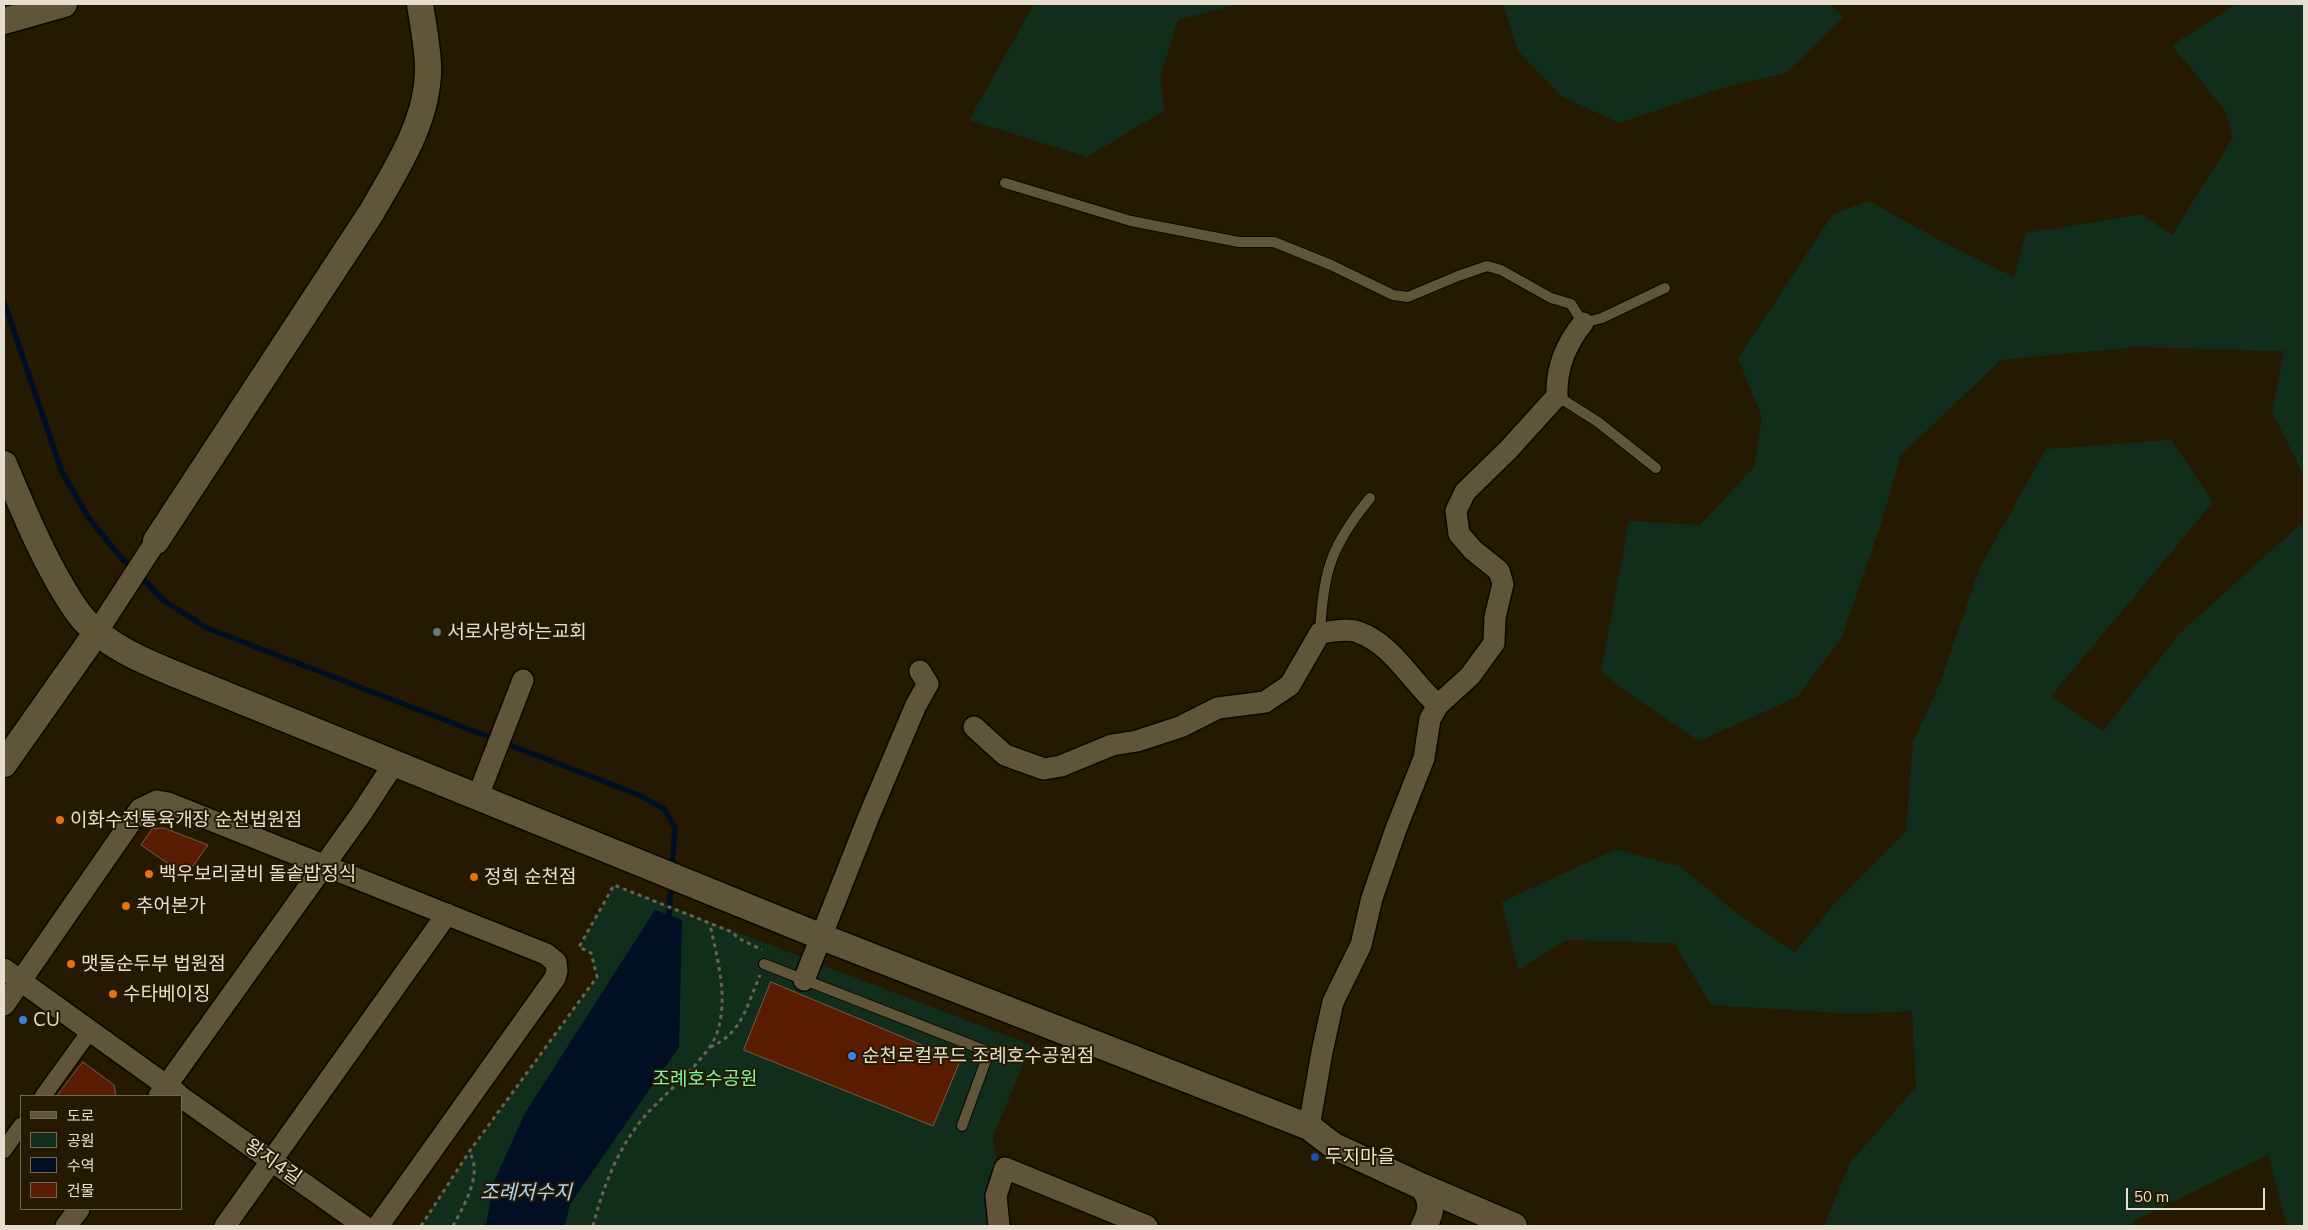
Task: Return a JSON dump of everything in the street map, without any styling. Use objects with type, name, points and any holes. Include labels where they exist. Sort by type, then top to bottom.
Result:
[{"type":"street","points":[[4,21],[64,4]]},
{"type":"street","points":[[4,764],[112,610],[372,213],[400,164],[417,125],[425,93],[428,66],[420,4]]},
{"type":"street","points":[[1309,1127],[1333,1002],[1361,946],[1372,898],[1396,829],[1424,758],[1430,719],[1438,705],[1470,676],[1494,643],[1495,617],[1503,578],[1499,571],[1473,550],[1459,534],[1456,511],[1465,492],[1509,449],[1557,396],[1556,380],[1564,355],[1574,334],[1583,323]]},
{"type":"street","points":[[4,464],[54,575],[84,621],[121,649],[146,662],[627,856],[822,937],[1309,1127],[1334,1146],[1514,1226]]},
{"type":"street","points":[[974,727],[1005,755],[1044,769],[1061,766],[1112,745],[1138,741],[1180,727],[1218,708],[1264,702],[1290,685],[1320,633],[1357,631],[1380,644],[1406,668],[1427,696],[1438,705]]},
{"type":"street","points":[[804,980],[869,816],[916,705],[928,684],[920,671]]},
{"type":"street","points":[[478,796],[523,680]]},
{"type":"street","points":[[172,1094],[395,762]]},
{"type":"street","points":[[4,1005],[140,809],[157,801],[168,803],[546,954],[556,962],[557,971],[555,978],[378,1226]]},
{"type":"street","points":[[225,1226],[447,914]]},
{"type":"street","name":"왕지4길","points":[[4,969],[90,1031],[172,1094]]},
{"type":"street","points":[[44,1095],[90,1031]]},
{"type":"street","name":"왕지4길","points":[[182,1101],[364,1226]]},
{"type":"street","points":[[4,1150],[20,1127]]},
{"type":"street","points":[[999,1226],[996,1196],[1005,1168],[1147,1226]]},
{"type":"street","points":[[1423,1187],[1430,1197],[1431,1210],[1424,1226]]},
{"type":"street","points":[[66,1226],[78,1210]]},
{"type":"lane","points":[[1005,183],[1131,220],[1239,242],[1274,242],[1393,295],[1408,297],[1487,266],[1501,270],[1550,298],[1571,304],[1583,323],[1602,318],[1665,288]]},
{"type":"lane","points":[[1557,396],[1598,422],[1656,468]]},
{"type":"lane","points":[[1320,633],[1323,587],[1336,544],[1351,521],[1370,498]]},
{"type":"lane","points":[[764,964],[989,1052],[962,1126]]},
{"type":"path","points":[[420,1226],[470,1152],[597,977],[591,953],[579,947],[614,885],[732,932],[738,938],[769,953],[735,1031],[724,1042],[710,1047]]},
{"type":"path","points":[[594,1226],[609,1175],[626,1140],[643,1118],[710,1047],[717,1032],[723,990],[710,923]]},
{"type":"path","points":[[453,1226],[464,1204],[475,1171],[470,1152]]},
{"type":"green space","points":[[1034,4],[1239,4],[1178,20],[1160,77],[1165,110],[1087,157],[969,120]]},
{"type":"green space","points":[[1503,4],[1829,4],[1844,17],[1786,73],[1722,88],[1619,123],[1561,96],[1518,51]]},
{"type":"green space","points":[[2237,4],[2304,4],[2304,476],[2272,412],[2284,351],[2135,347],[2001,360],[1901,455],[1879,530],[1841,639],[1797,697],[1699,741],[1601,672],[1629,521],[1700,525],[1754,467],[1762,417],[1738,358],[1833,214],[1869,201],[1941,241],[2014,277],[2026,233],[2142,214],[2172,235],[2233,138],[2226,112],[2172,45]]},
{"type":"green space","points":[[2171,440],[2213,502],[2051,696],[2103,731],[2179,634],[2304,521],[2304,1226],[2287,1226],[2268,1155],[2136,1220],[2132,1226],[1824,1226],[1850,1163],[1916,1087],[1912,1011],[1855,1014],[1711,1005],[1674,943],[1567,940],[1518,970],[1502,902],[1616,849],[1681,867],[1743,918],[1795,952],[1836,902],[1906,831],[1913,742],[1940,683],[1980,567],[2046,449]]},
{"type":"green space","name":"조례호수공원","points":[[614,885],[1031,1045],[993,1137],[997,1163],[999,1226],[421,1226],[469,1152],[597,977],[591,953],[579,947]]},
{"type":"water","name":"조례저수지","points":[[655,910],[682,920],[679,1047],[570,1204],[565,1226],[486,1226],[493,1184],[525,1113]]},
{"type":"building","points":[[164,828],[208,845],[186,876],[141,845],[152,829]]},
{"type":"building","points":[[771,982],[960,1061],[933,1126],[744,1050]]},
{"type":"building","points":[[83,1062],[114,1085],[116,1095],[58,1095]]},
{"type":"waterway","points":[[4,302],[62,472],[88,517],[117,553],[133,569]]},
{"type":"waterway","points":[[139,575],[163,600],[207,628],[639,795],[664,809],[675,827],[672,869]]},
{"type":"waterway","points":[[669,915],[671,883]]},
{"type":"place","name":"서로사랑하는교회","points":[[437,632]]},
{"type":"place","name":"이화수전통육개장 순천법원점","points":[[60,820]]},
{"type":"place","name":"백우보리굴비 돌솥밥정식","points":[[149,874]]},
{"type":"place","name":"정희 순천점","points":[[474,877]]},
{"type":"place","name":"추어본가","points":[[126,906]]},
{"type":"place","name":"맷돌순두부 법원점","points":[[71,964]]},
{"type":"place","name":"수타베이징","points":[[113,994]]},
{"type":"place","name":"CU","points":[[23,1020]]},
{"type":"place","name":"순천로컬푸드 조례호수공원점","points":[[852,1056]]},
{"type":"place","name":"두지마을","points":[[1315,1157]]}]
